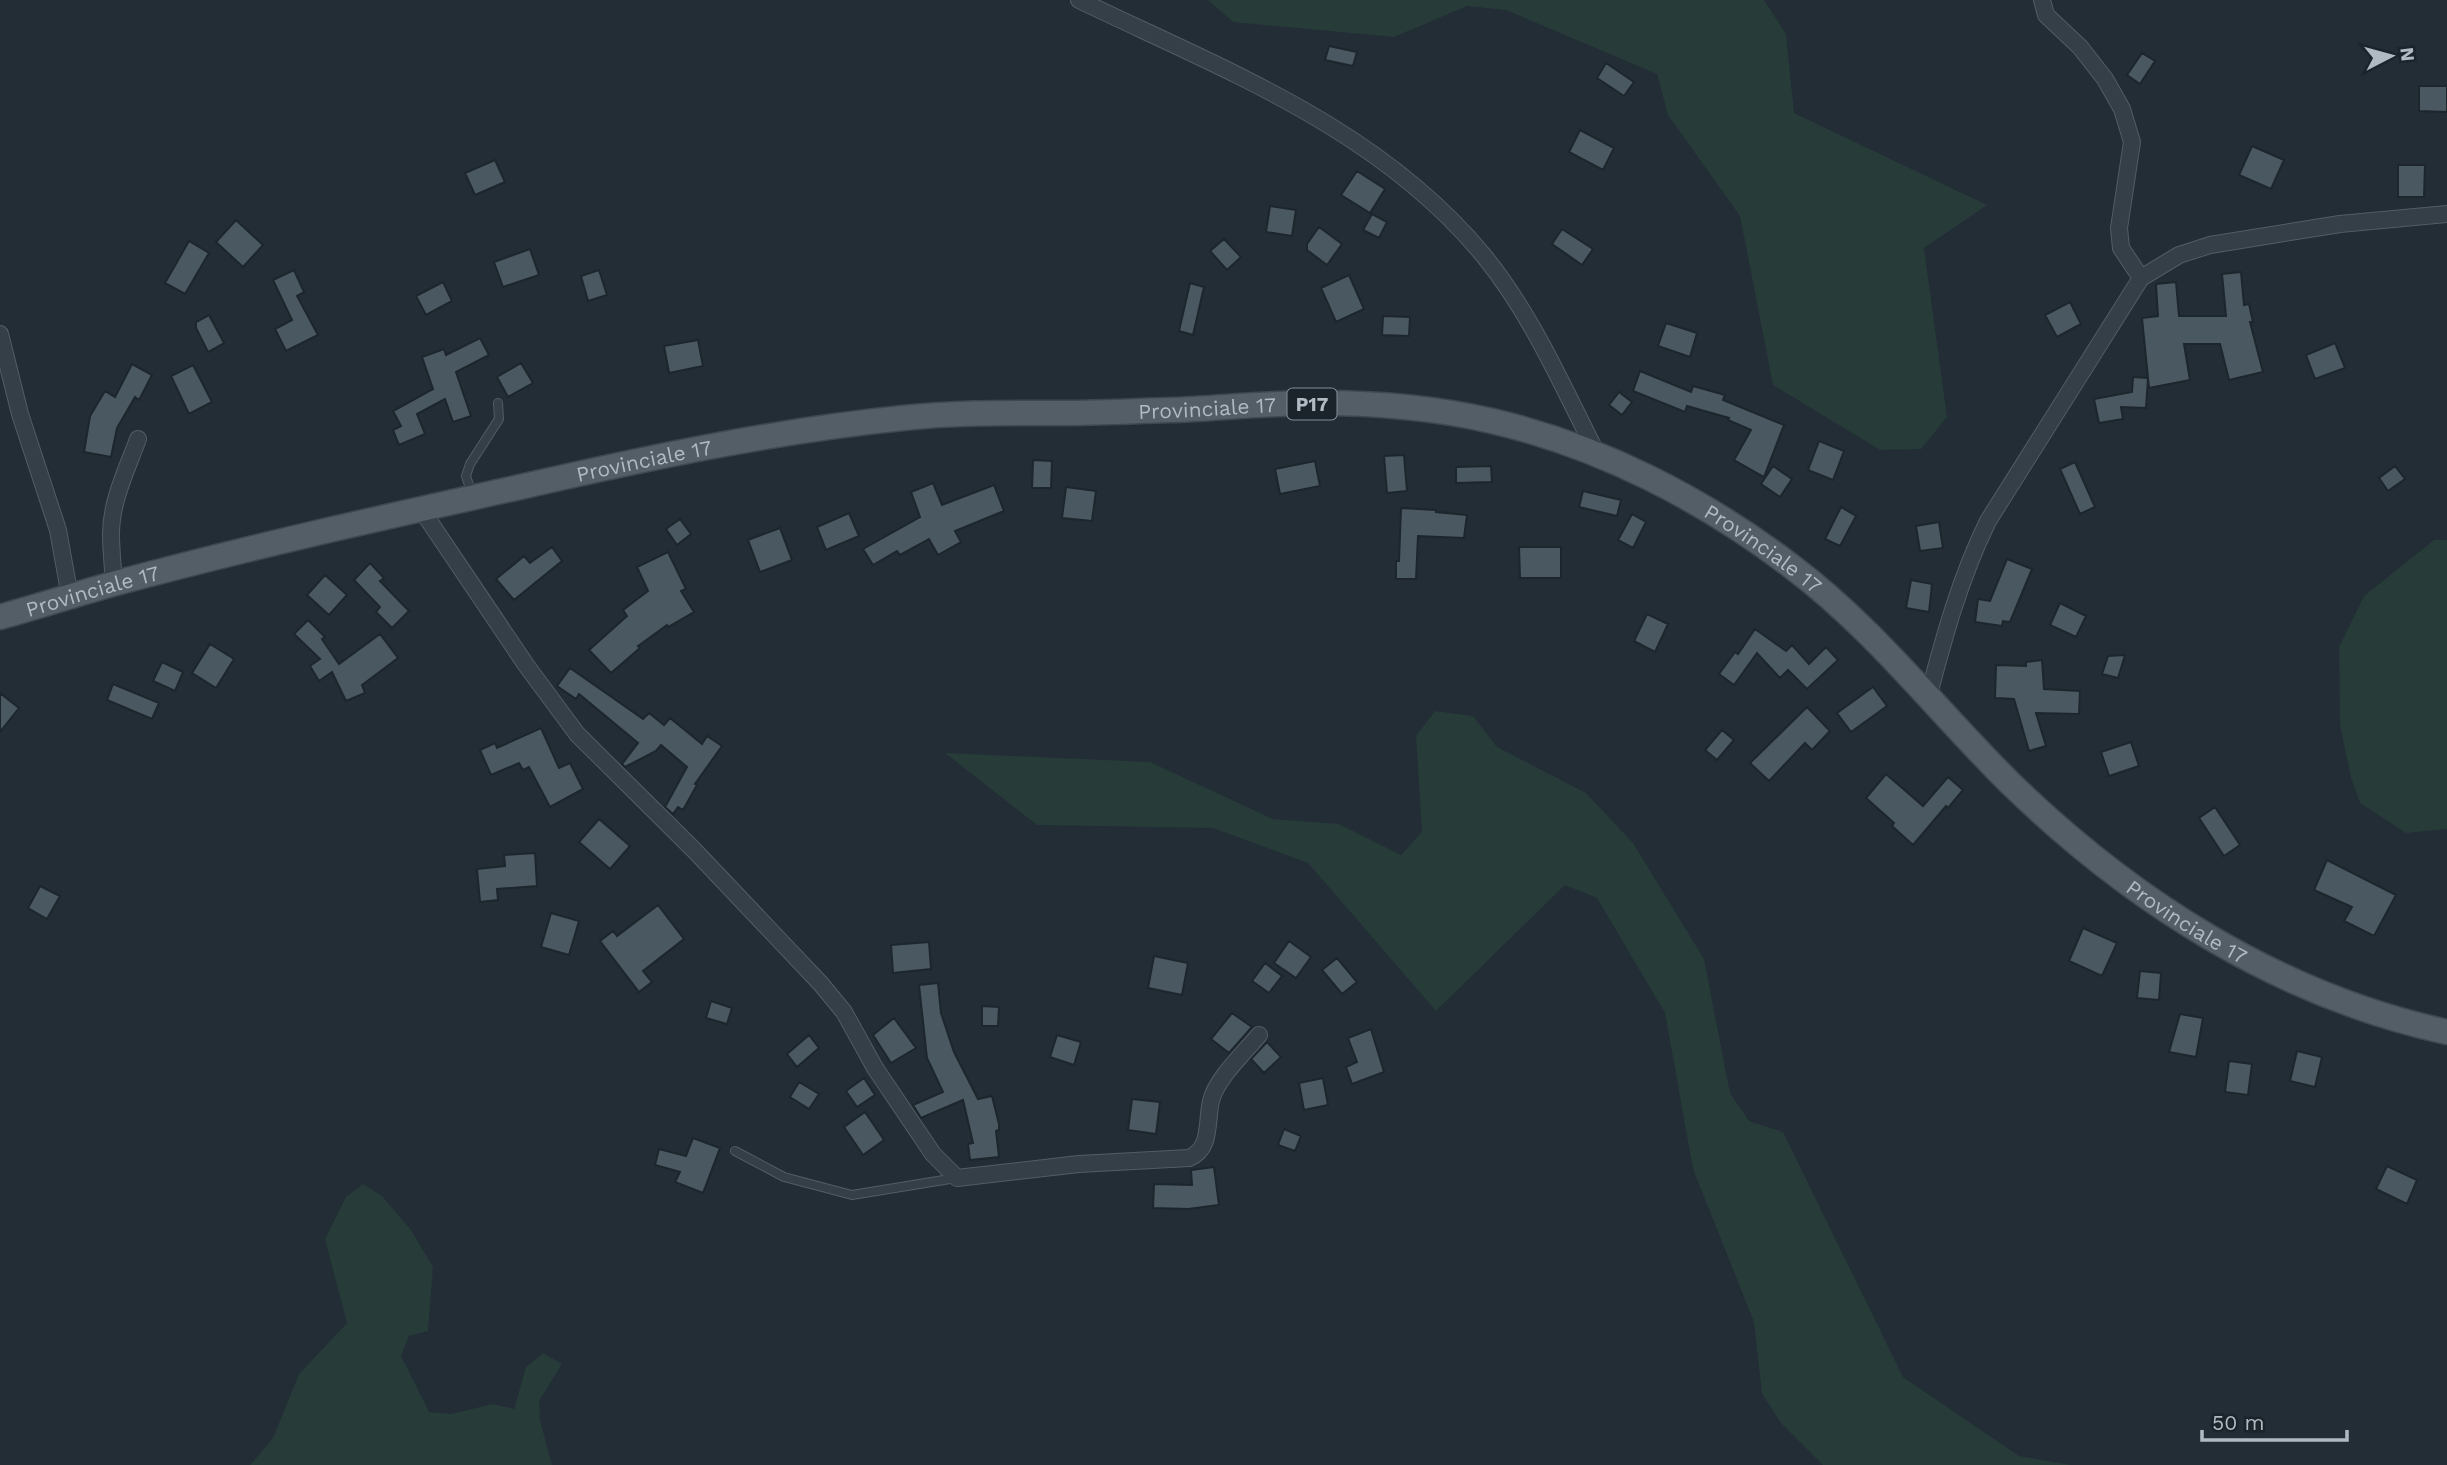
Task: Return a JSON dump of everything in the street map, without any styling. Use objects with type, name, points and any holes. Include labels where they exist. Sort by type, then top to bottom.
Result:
[{"type":"main road","name":"Provinciale 17","points":[[0,617],[114,584],[473,497],[658,456],[828,426],[993,412],[1186,410],[1280,404],[1411,407],[1491,421],[1597,454],[1741,529],[1795,568],[1843,608],[1888,652],[2011,784],[2074,842],[2142,894],[2264,969],[2371,1010],[2447,1032]]},
{"type":"street","points":[[1079,0],[1256,84],[1347,136],[1417,186],[1485,257],[1569,393],[1597,454]]},
{"type":"street","points":[[2042,0],[2046,15],[2080,47],[2105,79],[2122,109],[2132,142],[2119,228],[2121,248],[2141,278]]},
{"type":"street","points":[[1928,698],[1948,621],[1972,554],[1988,520],[2141,278],[2179,255],[2210,245],[2340,224],[2447,214]]},
{"type":"street","points":[[0,334],[20,414],[58,530],[70,597]]},
{"type":"street","points":[[114,584],[111,533],[113,514],[138,439]]},
{"type":"street","points":[[421,509],[489,612],[577,734],[694,850],[821,984],[844,1012],[875,1068],[933,1154],[957,1178],[1020,1169],[1189,1158],[1198,1154],[1205,1142],[1211,1098],[1226,1074],[1259,1035]]},
{"type":"lane","points":[[473,497],[466,476],[470,464],[499,419],[498,403]]},
{"type":"lane","points":[[735,1151],[784,1177],[852,1195],[957,1178]]},
{"type":"green space","points":[[1208,0],[1764,0],[1786,34],[1794,113],[1987,205],[1924,248],[1947,417],[1921,449],[1880,450],[1773,385],[1740,216],[1668,115],[1657,74],[1506,10],[1467,6],[1394,37],[1233,22]]},
{"type":"green space","points":[[2434,540],[2447,540],[2447,829],[2406,833],[2360,803],[2351,778],[2340,725],[2339,647],[2364,596]]},
{"type":"green space","points":[[1435,711],[1473,716],[1497,747],[1586,793],[1633,843],[1704,959],[1730,1093],[1749,1121],[1783,1132],[1903,1377],[2019,1456],[2071,1465],[1823,1465],[1781,1423],[1762,1394],[1754,1322],[1693,1169],[1665,1013],[1597,898],[1565,885],[1436,1011],[1308,863],[1213,828],[1037,825],[945,753],[1150,762],[1273,819],[1339,824],[1401,855],[1422,832],[1416,736]]},
{"type":"green space","points":[[363,1184],[382,1196],[411,1230],[433,1267],[428,1331],[409,1336],[401,1356],[429,1412],[451,1414],[493,1404],[514,1409],[526,1367],[543,1353],[562,1364],[539,1401],[540,1420],[552,1465],[250,1465],[273,1438],[299,1374],[347,1323],[325,1239],[346,1197]]},
{"type":"building","points":[[1329,46],[1357,52],[1353,66],[1325,60]]},
{"type":"building","points":[[2142,53],[2155,61],[2140,84],[2127,75]]},
{"type":"building","points":[[1606,63],[1634,82],[1624,96],[1597,78]]},
{"type":"building","points":[[2419,86],[2447,86],[2447,112],[2419,111]]},
{"type":"building","points":[[1580,130],[1614,148],[1603,170],[1569,152]]},
{"type":"building","points":[[2252,146],[2284,160],[2271,189],[2239,175]]},
{"type":"building","points":[[495,160],[505,182],[475,195],[465,173]]},
{"type":"building","points":[[2398,165],[2425,165],[2424,197],[2398,197]]},
{"type":"building","points":[[1357,171],[1385,189],[1370,213],[1341,195]]},
{"type":"building","points":[[1270,206],[1296,210],[1292,236],[1266,232]]},
{"type":"building","points":[[1372,214],[1387,222],[1379,238],[1363,230]]},
{"type":"building","points":[[236,220],[263,245],[243,267],[216,242]]},
{"type":"building","points":[[1319,227],[1342,244],[1327,265],[1307,250],[1307,244]]},
{"type":"building","points":[[1562,229],[1593,249],[1582,265],[1552,244]]},
{"type":"building","points":[[1224,239],[1241,257],[1227,270],[1210,251]]},
{"type":"building","points":[[189,241],[209,253],[185,294],[165,283]]},
{"type":"building","points":[[530,249],[539,275],[503,287],[494,262]]},
{"type":"building","points":[[294,270],[304,292],[297,296],[318,335],[286,351],[275,329],[292,320],[273,280]]},
{"type":"building","points":[[599,270],[607,295],[588,301],[581,276]]},
{"type":"building","points":[[2241,272],[2244,305],[2249,304],[2253,322],[2250,322],[2263,372],[2229,380],[2220,344],[2184,344],[2190,380],[2149,388],[2142,318],[2158,316],[2156,284],[2176,282],[2179,316],[2226,316],[2222,274]]},
{"type":"building","points":[[1349,275],[1364,309],[1336,322],[1321,288]]},
{"type":"building","points":[[443,282],[452,301],[426,315],[416,296]]},
{"type":"building","points":[[1190,283],[1204,287],[1193,335],[1179,331]]},
{"type":"building","points":[[2070,302],[2081,324],[2057,337],[2045,315]]},
{"type":"building","points":[[209,315],[224,343],[208,352],[196,328],[196,322]]},
{"type":"building","points":[[1383,316],[1410,317],[1409,336],[1382,335]]},
{"type":"building","points":[[1666,323],[1697,333],[1690,357],[1658,346]]},
{"type":"building","points":[[480,338],[489,355],[456,372],[471,416],[453,422],[445,399],[417,414],[425,434],[399,445],[393,430],[401,426],[393,411],[433,389],[422,357],[444,349],[446,355]]},
{"type":"building","points":[[698,340],[703,366],[669,373],[664,346]]},
{"type":"building","points":[[2335,343],[2345,368],[2315,379],[2306,355]]},
{"type":"building","points":[[521,363],[533,383],[508,397],[497,377]]},
{"type":"building","points":[[132,364],[152,375],[139,400],[135,397],[117,428],[111,457],[84,452],[90,416],[105,391],[115,397]]},
{"type":"building","points":[[193,365],[212,402],[189,414],[171,376]]},
{"type":"building","points":[[1640,371],[1691,392],[1693,386],[1725,395],[1723,400],[1784,425],[1764,477],[1734,460],[1751,430],[1728,420],[1729,418],[1687,406],[1685,412],[1633,391]]},
{"type":"building","points":[[2133,377],[2148,378],[2146,408],[2121,407],[2123,419],[2099,423],[2094,399],[2132,392]]},
{"type":"building","points":[[1619,392],[1632,402],[1622,415],[1609,405]]},
{"type":"building","points":[[1819,441],[1844,451],[1833,480],[1808,470]]},
{"type":"building","points":[[1404,455],[1407,491],[1387,493],[1384,456]]},
{"type":"building","points":[[1033,460],[1052,461],[1051,488],[1032,488]]},
{"type":"building","points":[[1315,461],[1320,486],[1280,494],[1275,469]]},
{"type":"building","points":[[2075,462],[2095,507],[2080,514],[2060,469]]},
{"type":"building","points":[[1491,466],[1492,482],[1456,483],[1456,467]]},
{"type":"building","points":[[1773,466],[1792,479],[1780,497],[1761,484]]},
{"type":"building","points":[[2395,466],[2405,479],[2388,491],[2379,478]]},
{"type":"building","points":[[933,483],[942,505],[994,485],[1004,511],[955,531],[961,542],[938,555],[929,539],[900,555],[897,551],[873,565],[863,549],[920,517],[911,492]]},
{"type":"building","points":[[1066,487],[1096,491],[1092,521],[1062,518]]},
{"type":"building","points":[[1583,491],[1621,500],[1617,516],[1579,507]]},
{"type":"building","points":[[1841,507],[1856,516],[1840,546],[1825,539]]},
{"type":"building","points":[[1401,508],[1467,515],[1464,538],[1418,536],[1416,579],[1396,579]]},
{"type":"building","points":[[849,513],[859,536],[826,550],[817,527]]},
{"type":"building","points":[[1632,514],[1646,522],[1633,548],[1618,540]]},
{"type":"building","points":[[680,519],[691,534],[677,545],[666,529]]},
{"type":"building","points":[[1939,522],[1943,548],[1920,551],[1916,526]]},
{"type":"building","points":[[780,528],[792,560],[760,572],[748,540]]},
{"type":"building","points":[[552,547],[562,561],[514,600],[496,579],[524,556],[530,563]]},
{"type":"building","points":[[1519,547],[1561,547],[1561,578],[1520,578]]},
{"type":"building","points":[[668,552],[686,589],[681,591],[694,612],[668,627],[667,625],[638,646],[640,648],[611,673],[589,650],[627,616],[623,610],[648,591],[637,567]]},
{"type":"building","points":[[2007,559],[2032,569],[2010,622],[2003,621],[2002,626],[1975,622],[1978,599],[1990,601]]},
{"type":"building","points":[[370,563],[384,578],[380,581],[409,611],[392,628],[376,612],[380,607],[354,580]]},
{"type":"building","points":[[325,575],[347,595],[329,615],[307,595]]},
{"type":"building","points":[[1911,580],[1932,584],[1929,612],[1906,608]]},
{"type":"building","points":[[2060,603],[2086,616],[2076,637],[2050,625]]},
{"type":"building","points":[[1647,614],[1668,624],[1655,652],[1634,641]]},
{"type":"building","points":[[308,620],[325,637],[322,639],[339,664],[380,634],[398,658],[362,685],[365,693],[346,701],[332,672],[319,681],[310,666],[320,659],[294,634]]},
{"type":"building","points":[[1755,629],[1786,651],[1792,645],[1809,664],[1826,647],[1838,660],[1807,689],[1788,670],[1780,678],[1757,653],[1734,685],[1719,674],[1735,652],[1738,654]]},
{"type":"building","points":[[210,644],[234,659],[216,688],[192,673]]},
{"type":"building","points":[[2125,655],[2118,678],[2102,674],[2108,656]]},
{"type":"building","points":[[2042,660],[2044,689],[2080,691],[2079,714],[2036,713],[2046,746],[2029,751],[2014,699],[1995,698],[1996,665],[2026,666],[2026,662]]},
{"type":"building","points":[[162,662],[183,672],[175,691],[153,681]]},
{"type":"building","points":[[570,668],[643,719],[649,713],[664,725],[670,718],[702,744],[707,736],[722,746],[695,784],[697,785],[683,810],[678,807],[673,814],[665,807],[687,767],[661,745],[656,751],[625,767],[622,764],[638,743],[579,694],[576,699],[557,686]]},
{"type":"building","points":[[113,684],[159,703],[152,719],[107,700]]},
{"type":"building","points":[[1873,687],[1887,706],[1851,732],[1837,713]]},
{"type":"building","points":[[0,693],[19,708],[0,732]]},
{"type":"building","points":[[1807,707],[1830,731],[1812,750],[1805,743],[1769,781],[1750,763]]},
{"type":"building","points":[[541,728],[559,768],[570,763],[583,789],[550,807],[529,767],[523,770],[519,763],[491,775],[480,750],[495,743],[497,748]]},
{"type":"building","points":[[1722,730],[1734,740],[1717,760],[1705,750]]},
{"type":"building","points":[[2131,742],[2139,766],[2109,776],[2101,752]]},
{"type":"building","points":[[1886,774],[1923,806],[1948,777],[1963,790],[1913,845],[1892,826],[1894,823],[1866,798]]},
{"type":"building","points":[[2215,807],[2240,845],[2224,856],[2199,818]]},
{"type":"building","points":[[599,819],[630,846],[610,869],[579,842]]},
{"type":"building","points":[[535,853],[537,886],[497,889],[498,900],[480,902],[477,869],[505,866],[504,855]]},
{"type":"building","points":[[2327,860],[2396,895],[2374,936],[2344,921],[2352,907],[2314,890]]},
{"type":"building","points":[[40,886],[60,896],[47,919],[28,908]]},
{"type":"building","points":[[658,905],[684,939],[643,971],[652,982],[639,992],[600,941],[613,931],[617,936]]},
{"type":"building","points":[[551,913],[579,921],[569,955],[541,947]]},
{"type":"building","points":[[2083,928],[2117,943],[2102,976],[2069,961]]},
{"type":"building","points":[[1289,941],[1311,957],[1296,978],[1274,963]]},
{"type":"building","points":[[929,942],[931,969],[893,973],[891,945]]},
{"type":"building","points":[[1154,956],[1188,963],[1182,995],[1148,988]]},
{"type":"building","points":[[1337,958],[1357,982],[1342,994],[1322,970]]},
{"type":"building","points":[[1265,963],[1282,976],[1269,993],[1252,981]]},
{"type":"building","points":[[2140,971],[2161,973],[2159,1000],[2137,998]]},
{"type":"building","points":[[938,983],[941,1013],[954,1052],[978,1099],[992,1096],[999,1124],[999,1130],[996,1131],[999,1157],[970,1160],[968,1144],[973,1143],[963,1100],[921,1118],[913,1105],[943,1092],[927,1058],[919,985]]},
{"type":"building","points":[[711,1001],[732,1008],[727,1024],[706,1018]]},
{"type":"building","points":[[982,1006],[999,1007],[998,1026],[982,1026]]},
{"type":"building","points":[[1232,1013],[1252,1027],[1229,1053],[1211,1039]]},
{"type":"building","points":[[2180,1014],[2203,1018],[2196,1057],[2169,1052]]},
{"type":"building","points":[[894,1018],[916,1048],[891,1063],[873,1035]]},
{"type":"building","points":[[1371,1029],[1384,1072],[1352,1084],[1346,1067],[1357,1062],[1348,1038]]},
{"type":"building","points":[[809,1035],[819,1048],[797,1067],[787,1054]]},
{"type":"building","points":[[1057,1035],[1081,1042],[1074,1065],[1050,1057]]},
{"type":"building","points":[[1267,1042],[1281,1057],[1264,1073],[1251,1059]]},
{"type":"building","points":[[2297,1051],[2322,1057],[2315,1087],[2290,1081]]},
{"type":"building","points":[[2229,1061],[2252,1064],[2248,1095],[2225,1092]]},
{"type":"building","points":[[864,1078],[875,1095],[857,1107],[846,1091]]},
{"type":"building","points":[[1323,1078],[1328,1105],[1304,1110],[1299,1083]]},
{"type":"building","points":[[799,1082],[819,1094],[809,1109],[790,1097]]},
{"type":"building","points":[[1132,1099],[1160,1102],[1156,1134],[1128,1130]]},
{"type":"building","points":[[865,1112],[884,1140],[863,1155],[844,1127]]},
{"type":"building","points":[[1284,1129],[1301,1136],[1295,1151],[1278,1145]]},
{"type":"building","points":[[693,1138],[720,1148],[703,1193],[675,1182],[680,1172],[655,1165],[659,1149],[686,1156]]},
{"type":"building","points":[[2387,1166],[2417,1180],[2407,1204],[2376,1189]]},
{"type":"building","points":[[1214,1167],[1219,1205],[1188,1209],[1153,1208],[1154,1184],[1192,1185],[1191,1170]]}]
